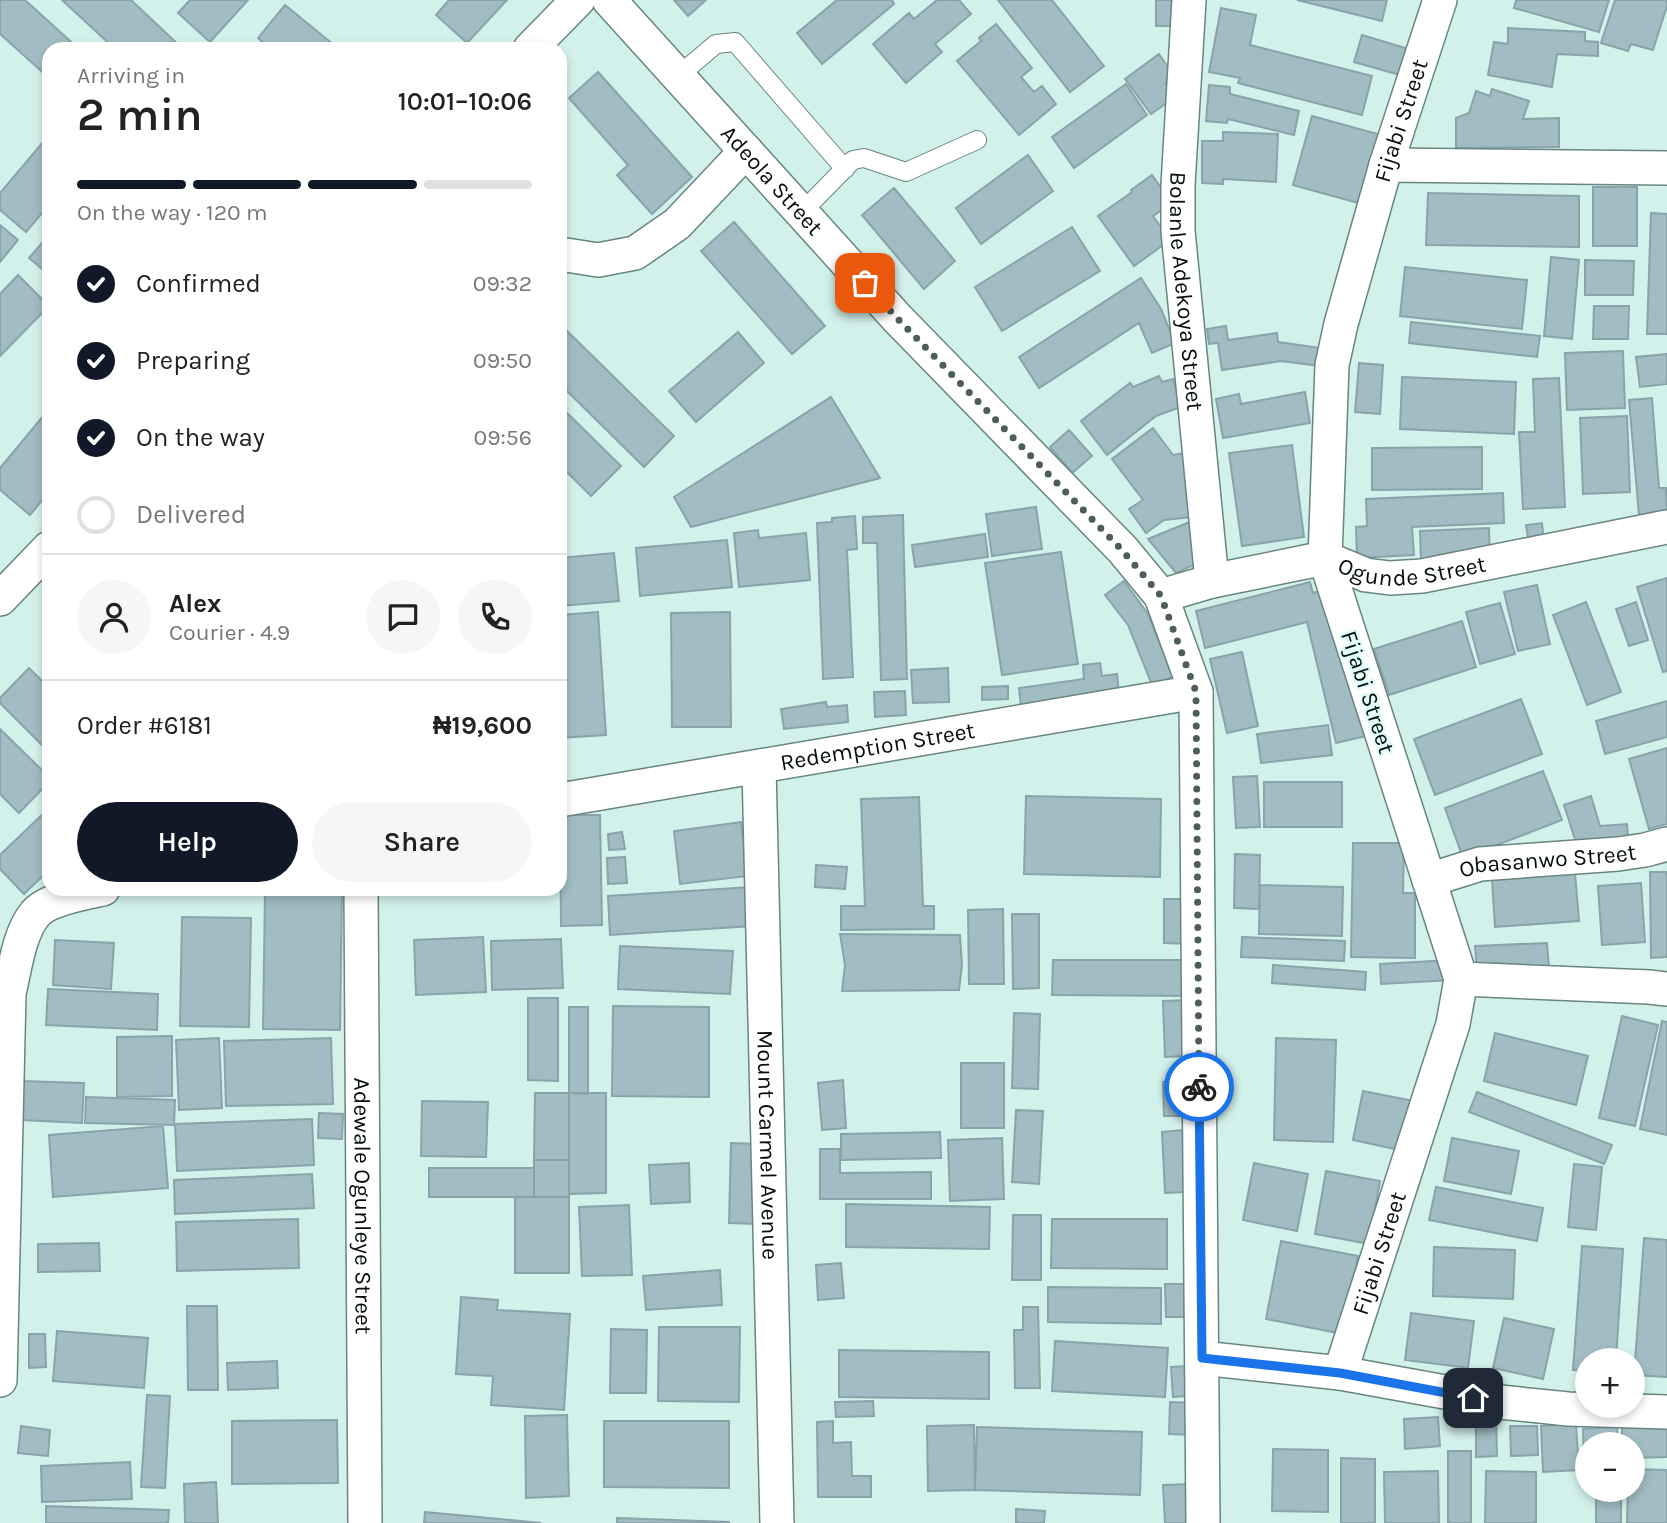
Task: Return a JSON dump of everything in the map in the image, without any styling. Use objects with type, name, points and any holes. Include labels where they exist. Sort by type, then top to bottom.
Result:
[{"type":"street","points":[[537,42],[579,0]]},
{"type":"street","name":"Adeola Street","points":[[609,0],[897,318],[1122,550],[1161,596],[1196,692],[1203,1523]]},
{"type":"street","name":"Bolanle Adekoya Street","points":[[1189,0],[1178,185],[1178,231],[1212,581]]},
{"type":"street","name":"Fijabi Street","points":[[1340,1373],[1453,1024],[1461,979],[1325,558],[1332,365],[1386,165],[1440,0]]},
{"type":"street","points":[[567,255],[598,260],[635,253],[677,224],[746,151]]},
{"type":"street","points":[[1386,165],[1667,167]]},
{"type":"street","name":"Ogunde Street","points":[[1161,596],[1212,581],[1325,558],[1366,575],[1390,578],[1422,576],[1667,527]]},
{"type":"street","points":[[1,596],[42,555]]},
{"type":"street","name":"Redemption Street","points":[[567,799],[1196,692]]},
{"type":"street","name":"Mount Carmel Avenue","points":[[760,767],[777,1523]]},
{"type":"street","name":"Obasanwo Street","points":[[1429,880],[1480,864],[1618,854],[1667,844]]},
{"type":"street","points":[[0,1380],[9,993],[22,939],[36,912],[71,896]]},
{"type":"street","name":"Adewale Ogunleye Street","points":[[361,896],[365,1523]]},
{"type":"street","points":[[1461,979],[1667,989]]},
{"type":"street","points":[[1202,1358],[1340,1373],[1500,1402],[1568,1409],[1667,1412]]},
{"type":"lane","points":[[678,76],[716,44],[735,42],[845,169]]},
{"type":"lane","points":[[802,212],[853,160],[864,158],[906,172],[977,140]]},
{"type":"building","points":[[0,0],[25,0],[71,42],[42,42],[42,72],[0,34]]},
{"type":"building","points":[[62,0],[131,0],[176,42],[107,42]]},
{"type":"building","points":[[190,0],[248,0],[210,42],[178,13]]},
{"type":"building","points":[[449,0],[507,0],[468,42],[436,15]]},
{"type":"building","points":[[674,0],[706,0],[688,16]]},
{"type":"building","points":[[837,0],[892,0],[894,4],[822,64],[797,33]]},
{"type":"building","points":[[937,0],[959,0],[971,14],[935,44],[942,52],[906,83],[873,44],[909,13],[914,19]]},
{"type":"building","points":[[998,0],[1052,0],[1104,66],[1070,92]]},
{"type":"building","points":[[1156,0],[1185,0],[1185,26],[1156,26]]},
{"type":"building","points":[[1297,0],[1387,0],[1382,21]]},
{"type":"building","points":[[1516,0],[1609,0],[1599,32],[1514,8]]},
{"type":"building","points":[[1615,0],[1667,0],[1653,50],[1631,44],[1628,51],[1601,43]]},
{"type":"building","points":[[285,5],[330,42],[263,42],[258,38]]},
{"type":"building","points":[[1221,8],[1256,15],[1250,45],[1372,76],[1362,115],[1238,83],[1240,78],[1209,72]]},
{"type":"building","points":[[996,24],[1032,68],[1021,77],[1034,92],[1042,86],[1056,104],[1019,135],[957,61]]},
{"type":"building","points":[[1508,28],[1585,32],[1585,41],[1598,42],[1598,56],[1557,54],[1552,87],[1488,75],[1494,42],[1508,44]]},
{"type":"building","points":[[1362,35],[1415,51],[1407,77],[1354,62]]},
{"type":"building","points":[[1159,54],[1174,76],[1165,83],[1175,97],[1151,114],[1125,79]]},
{"type":"building","points":[[598,72],[692,177],[652,214],[617,175],[628,165],[569,98]]},
{"type":"building","points":[[1126,84],[1147,115],[1074,168],[1052,137]]},
{"type":"building","points":[[1209,85],[1230,87],[1230,94],[1299,111],[1294,135],[1228,119],[1227,123],[1206,121]]},
{"type":"building","points":[[1492,89],[1529,101],[1523,119],[1559,118],[1559,147],[1456,148],[1456,118],[1469,113],[1476,91],[1490,96]]},
{"type":"building","points":[[1312,116],[1381,135],[1362,204],[1293,185]]},
{"type":"building","points":[[1223,132],[1278,134],[1276,182],[1223,179],[1223,184],[1202,183],[1202,141],[1223,141]]},
{"type":"building","points":[[42,143],[42,213],[26,232],[0,210],[0,193]]},
{"type":"building","points":[[1028,155],[1053,191],[981,244],[956,208]]},
{"type":"building","points":[[1152,175],[1172,203],[1153,216],[1170,240],[1134,266],[1098,216]]},
{"type":"building","points":[[1593,187],[1637,187],[1637,246],[1593,246]]},
{"type":"building","points":[[894,188],[955,261],[924,289],[862,215]]},
{"type":"building","points":[[1428,193],[1579,196],[1579,247],[1426,245]]},
{"type":"building","points":[[1651,213],[1667,214],[1667,334],[1647,334]]},
{"type":"building","points":[[734,222],[825,326],[792,354],[701,251]]},
{"type":"building","points":[[0,225],[18,240],[0,262]]},
{"type":"building","points":[[1072,227],[1100,271],[1002,331],[975,287]]},
{"type":"building","points":[[42,243],[42,269],[29,258]]},
{"type":"building","points":[[1551,257],[1579,260],[1572,339],[1544,336]]},
{"type":"building","points":[[1585,260],[1634,261],[1633,295],[1585,295]]},
{"type":"building","points":[[1405,267],[1527,280],[1522,329],[1400,316]]},
{"type":"building","points":[[18,275],[42,299],[42,313],[0,356],[0,294]]},
{"type":"building","points":[[1141,278],[1161,309],[1175,343],[1152,353],[1139,323],[1039,388],[1019,357]]},
{"type":"building","points":[[1594,306],[1629,306],[1628,339],[1593,339]]},
{"type":"building","points":[[1411,322],[1540,336],[1537,357],[1409,343]]},
{"type":"building","points":[[1226,326],[1228,340],[1277,333],[1278,342],[1321,348],[1320,366],[1281,361],[1222,370],[1218,343],[1209,344],[1207,329]]},
{"type":"building","points":[[567,331],[674,436],[644,467],[567,391]]},
{"type":"building","points":[[738,332],[764,363],[696,422],[669,391]]},
{"type":"building","points":[[1623,351],[1625,408],[1567,410],[1565,353]]},
{"type":"building","points":[[1667,354],[1667,384],[1640,387],[1636,357]]},
{"type":"building","points":[[1359,363],[1383,365],[1380,414],[1355,412]]},
{"type":"building","points":[[1159,376],[1162,382],[1173,379],[1181,407],[1156,416],[1107,455],[1081,421],[1130,383],[1133,387]]},
{"type":"building","points":[[1402,377],[1516,382],[1514,434],[1400,429]]},
{"type":"building","points":[[1559,378],[1565,507],[1523,509],[1519,432],[1535,432],[1533,379]]},
{"type":"building","points":[[1305,392],[1310,423],[1223,438],[1216,399],[1239,394],[1241,404]]},
{"type":"building","points":[[831,397],[880,478],[691,527],[674,497]]},
{"type":"building","points":[[1652,398],[1659,488],[1666,488],[1667,513],[1639,515],[1629,400]]},
{"type":"building","points":[[567,413],[621,466],[591,496],[567,472]]},
{"type":"building","points":[[1627,416],[1630,492],[1583,494],[1580,418]]},
{"type":"building","points":[[42,417],[42,500],[30,515],[0,490],[0,468]]},
{"type":"building","points":[[1153,428],[1173,455],[1185,453],[1192,517],[1164,520],[1146,533],[1129,509],[1143,500],[1112,459]]},
{"type":"building","points":[[1069,430],[1092,456],[1072,473],[1050,447]]},
{"type":"building","points":[[1292,445],[1304,537],[1242,546],[1229,453]]},
{"type":"building","points":[[1482,447],[1482,489],[1372,490],[1372,448]]},
{"type":"building","points":[[1503,493],[1504,523],[1412,527],[1414,555],[1357,558],[1356,527],[1367,526],[1366,499]]},
{"type":"building","points":[[1036,507],[1042,549],[992,556],[986,514]]},
{"type":"building","points":[[903,515],[907,679],[881,680],[877,543],[863,543],[863,517]]},
{"type":"building","points":[[855,516],[857,549],[847,550],[853,677],[823,679],[817,523],[832,522],[832,518]]},
{"type":"building","points":[[1192,521],[1198,563],[1176,573],[1148,539]]},
{"type":"building","points":[[1542,523],[1544,543],[1529,545],[1526,525]]},
{"type":"building","points":[[1489,528],[1490,558],[1421,562],[1420,531]]},
{"type":"building","points":[[758,530],[759,538],[806,533],[810,580],[739,587],[734,533]]},
{"type":"building","points":[[985,534],[988,557],[915,567],[912,545]]},
{"type":"building","points":[[727,540],[732,587],[640,596],[636,548]]},
{"type":"building","points":[[1061,552],[1078,664],[1002,675],[985,563]]},
{"type":"building","points":[[614,553],[619,601],[567,605],[567,557]]},
{"type":"building","points":[[1667,578],[1667,671],[1663,672],[1637,587]]},
{"type":"building","points":[[1124,581],[1148,614],[1173,677],[1152,685],[1128,625],[1105,595]]},
{"type":"building","points":[[1310,582],[1313,593],[1329,589],[1366,736],[1336,743],[1307,622],[1205,648],[1196,611]]},
{"type":"building","points":[[1537,585],[1550,644],[1518,651],[1504,592]]},
{"type":"building","points":[[1586,602],[1621,692],[1587,705],[1553,615]]},
{"type":"building","points":[[1636,602],[1648,640],[1629,646],[1616,609]]},
{"type":"building","points":[[1500,603],[1515,654],[1480,664],[1466,612]]},
{"type":"building","points":[[598,612],[606,735],[567,738],[567,614]]},
{"type":"building","points":[[730,612],[731,727],[672,727],[671,613]]},
{"type":"building","points":[[1462,621],[1476,667],[1389,695],[1374,649]]},
{"type":"building","points":[[1242,652],[1258,726],[1227,733],[1210,659]]},
{"type":"building","points":[[1100,663],[1102,676],[1117,674],[1119,693],[1021,707],[1019,688],[1084,679],[1083,665]]},
{"type":"building","points":[[29,668],[42,681],[42,745],[0,703],[0,698]]},
{"type":"building","points":[[948,668],[949,702],[913,703],[911,670]]},
{"type":"building","points":[[1008,686],[1008,699],[982,700],[982,687]]},
{"type":"building","points":[[905,691],[906,715],[875,717],[874,692]]},
{"type":"building","points":[[1521,699],[1542,754],[1435,795],[1414,739]]},
{"type":"building","points":[[1667,701],[1667,737],[1605,754],[1596,721]]},
{"type":"building","points":[[826,702],[827,707],[847,705],[848,722],[784,729],[781,709]]},
{"type":"building","points":[[1328,725],[1332,755],[1261,763],[1257,734]]},
{"type":"building","points":[[0,729],[42,770],[42,789],[19,813],[0,794]]},
{"type":"building","points":[[1667,748],[1667,824],[1649,829],[1629,759]]},
{"type":"building","points":[[1543,771],[1562,820],[1463,858],[1445,808]]},
{"type":"building","points":[[1257,776],[1260,827],[1236,828],[1233,777]]},
{"type":"building","points":[[1264,782],[1342,782],[1342,827],[1264,827]]},
{"type":"building","points":[[1026,796],[1161,799],[1160,877],[1024,874]]},
{"type":"building","points":[[1591,796],[1600,826],[1627,824],[1629,848],[1579,852],[1564,805]]},
{"type":"building","points":[[919,797],[923,906],[934,906],[934,929],[841,930],[841,906],[865,906],[861,799]]},
{"type":"building","points":[[42,815],[42,877],[24,894],[0,869],[0,855]]},
{"type":"building","points":[[567,815],[600,815],[602,925],[561,926],[561,896],[567,896]]},
{"type":"building","points":[[741,822],[748,876],[680,884],[674,831]]},
{"type":"building","points":[[622,832],[625,849],[609,850],[608,834]]},
{"type":"building","points":[[1353,843],[1404,843],[1403,893],[1415,893],[1415,958],[1351,957]]},
{"type":"building","points":[[1235,854],[1260,855],[1259,909],[1234,908]]},
{"type":"building","points":[[625,857],[627,883],[608,884],[607,858]]},
{"type":"building","points":[[816,865],[847,867],[845,889],[815,887]]},
{"type":"building","points":[[1650,872],[1667,872],[1667,957],[1651,958]]},
{"type":"building","points":[[1575,873],[1579,921],[1495,927],[1492,879]]},
{"type":"building","points":[[1641,883],[1645,942],[1602,945],[1598,886]]},
{"type":"building","points":[[1260,885],[1343,887],[1342,936],[1259,934]]},
{"type":"building","points":[[751,887],[753,926],[610,935],[608,896]]},
{"type":"building","points":[[265,896],[342,896],[340,1030],[263,1029]]},
{"type":"building","points":[[1164,899],[1192,899],[1191,944],[1164,943]]},
{"type":"building","points":[[1003,909],[1004,984],[969,984],[968,910]]},
{"type":"building","points":[[1012,914],[1039,914],[1039,988],[1013,989]]},
{"type":"building","points":[[182,917],[251,918],[249,1027],[180,1026]]},
{"type":"building","points":[[840,934],[960,935],[962,965],[959,990],[842,991],[845,965]]},
{"type":"building","points":[[483,937],[486,992],[416,995],[414,940]]},
{"type":"building","points":[[1242,937],[1345,941],[1344,961],[1241,957]]},
{"type":"building","points":[[561,939],[563,988],[492,990],[491,941]]},
{"type":"building","points":[[55,940],[114,943],[111,989],[53,985]]},
{"type":"building","points":[[1547,943],[1549,968],[1477,972],[1475,946]]},
{"type":"building","points":[[620,946],[733,951],[730,994],[618,989]]},
{"type":"building","points":[[1053,960],[1190,960],[1190,996],[1052,995]]},
{"type":"building","points":[[1451,960],[1452,980],[1381,984],[1380,964]]},
{"type":"building","points":[[1273,965],[1366,972],[1365,990],[1272,983]]},
{"type":"building","points":[[48,989],[158,994],[157,1030],[46,1025]]},
{"type":"building","points":[[528,998],[558,998],[558,1081],[528,1080]]},
{"type":"building","points":[[1187,1000],[1189,1056],[1165,1057],[1163,1001]]},
{"type":"building","points":[[613,1006],[709,1007],[709,1097],[612,1096]]},
{"type":"building","points":[[569,1007],[588,1007],[588,1094],[569,1093]]},
{"type":"building","points":[[1014,1013],[1040,1014],[1038,1089],[1012,1088]]},
{"type":"building","points":[[1622,1016],[1658,1025],[1635,1126],[1599,1118]]},
{"type":"building","points":[[1662,1021],[1667,1022],[1667,1135],[1640,1129]]},
{"type":"building","points":[[1495,1033],[1588,1056],[1576,1105],[1484,1081]]},
{"type":"building","points":[[172,1036],[172,1096],[117,1097],[117,1037]]},
{"type":"building","points":[[219,1038],[222,1108],[179,1110],[176,1040]]},
{"type":"building","points":[[331,1038],[333,1104],[226,1106],[224,1041]]},
{"type":"building","points":[[1276,1038],[1336,1040],[1333,1142],[1274,1140]]},
{"type":"building","points":[[961,1063],[1004,1063],[1004,1128],[961,1128]]},
{"type":"building","points":[[843,1080],[846,1128],[822,1130],[818,1083]]},
{"type":"building","points":[[22,1081],[84,1083],[82,1123],[21,1120]]},
{"type":"building","points":[[1185,1081],[1186,1116],[1164,1116],[1163,1082]]},
{"type":"building","points":[[1363,1091],[1414,1101],[1404,1151],[1353,1140]]},
{"type":"building","points":[[1477,1092],[1612,1145],[1604,1164],[1469,1112]]},
{"type":"building","points":[[535,1093],[569,1093],[569,1160],[534,1160]]},
{"type":"building","points":[[569,1093],[606,1093],[606,1193],[569,1194]]},
{"type":"building","points":[[86,1097],[175,1100],[174,1125],[85,1123]]},
{"type":"building","points":[[422,1101],[488,1102],[486,1157],[421,1156]]},
{"type":"building","points":[[1016,1110],[1043,1111],[1039,1184],[1012,1182]]},
{"type":"building","points":[[319,1113],[343,1114],[342,1139],[318,1138]]},
{"type":"building","points":[[312,1119],[314,1165],[177,1171],[175,1124]]},
{"type":"building","points":[[163,1126],[168,1188],[53,1197],[49,1135]]},
{"type":"building","points":[[1182,1130],[1186,1192],[1165,1193],[1162,1132]]},
{"type":"building","points":[[940,1132],[941,1158],[841,1160],[841,1134]]},
{"type":"building","points":[[1002,1138],[1004,1199],[950,1201],[948,1140]]},
{"type":"building","points":[[1452,1138],[1519,1151],[1511,1194],[1444,1181]]},
{"type":"building","points":[[731,1143],[759,1144],[757,1224],[729,1223]]},
{"type":"building","points":[[820,1149],[840,1149],[840,1173],[931,1172],[931,1199],[820,1199]]},
{"type":"building","points":[[534,1160],[569,1160],[569,1197],[534,1197]]},
{"type":"building","points":[[689,1163],[690,1202],[651,1204],[649,1165]]},
{"type":"building","points":[[1254,1163],[1308,1174],[1297,1231],[1243,1220]]},
{"type":"building","points":[[1574,1164],[1602,1167],[1596,1230],[1568,1227]]},
{"type":"building","points":[[429,1168],[534,1168],[534,1197],[429,1197]]},
{"type":"building","points":[[1326,1171],[1380,1181],[1369,1244],[1315,1234]]},
{"type":"building","points":[[312,1174],[314,1208],[175,1214],[174,1180]]},
{"type":"building","points":[[1436,1187],[1543,1208],[1537,1241],[1429,1220]]},
{"type":"building","points":[[515,1197],[569,1197],[569,1273],[515,1273]]},
{"type":"building","points":[[846,1204],[990,1207],[989,1249],[846,1247]]},
{"type":"building","points":[[629,1205],[632,1275],[582,1276],[579,1207]]},
{"type":"building","points":[[1013,1215],[1041,1215],[1041,1280],[1012,1280]]},
{"type":"building","points":[[298,1219],[299,1268],[177,1271],[176,1222]]},
{"type":"building","points":[[1052,1219],[1167,1219],[1167,1269],[1051,1268]]},
{"type":"building","points":[[1644,1238],[1667,1240],[1667,1377],[1645,1376],[1645,1348],[1636,1348]]},
{"type":"building","points":[[1281,1241],[1358,1256],[1343,1334],[1266,1319]]},
{"type":"building","points":[[99,1243],[100,1271],[38,1272],[38,1244]]},
{"type":"building","points":[[1582,1246],[1623,1249],[1617,1348],[1575,1348],[1573,1370]]},
{"type":"building","points":[[1434,1247],[1515,1250],[1513,1299],[1433,1296]]},
{"type":"building","points":[[841,1263],[844,1298],[818,1300],[816,1265]]},
{"type":"building","points":[[720,1270],[722,1305],[646,1310],[643,1276]]},
{"type":"building","points":[[1165,1284],[1185,1284],[1186,1317],[1166,1317]]},
{"type":"building","points":[[1048,1287],[1161,1288],[1161,1324],[1048,1322]]},
{"type":"building","points":[[461,1297],[498,1300],[497,1310],[570,1314],[564,1410],[491,1405],[493,1376],[456,1374]]},
{"type":"building","points":[[187,1306],[217,1306],[218,1390],[188,1390]]},
{"type":"building","points":[[1023,1307],[1038,1307],[1040,1388],[1015,1388],[1014,1330],[1023,1330]]},
{"type":"building","points":[[1411,1313],[1474,1321],[1468,1368],[1405,1360]]},
{"type":"building","points":[[1504,1318],[1554,1329],[1543,1379],[1493,1368]]},
{"type":"building","points":[[659,1327],[740,1327],[739,1402],[658,1401]]},
{"type":"building","points":[[611,1329],[647,1330],[646,1393],[610,1393]]},
{"type":"building","points":[[57,1331],[148,1338],[144,1388],[53,1381]]},
{"type":"building","points":[[29,1334],[45,1334],[46,1367],[29,1368]]},
{"type":"building","points":[[1055,1341],[1168,1348],[1165,1397],[1052,1391]]},
{"type":"building","points":[[839,1350],[989,1352],[989,1399],[839,1397]]},
{"type":"building","points":[[277,1361],[278,1388],[228,1390],[227,1363]]},
{"type":"building","points":[[1187,1366],[1188,1396],[1173,1397],[1171,1367]]},
{"type":"building","points":[[147,1395],[170,1396],[165,1488],[141,1487]]},
{"type":"building","points":[[873,1401],[874,1416],[836,1417],[835,1402]]},
{"type":"building","points":[[1170,1402],[1193,1403],[1192,1435],[1169,1434]]},
{"type":"building","points":[[567,1415],[569,1496],[526,1498],[525,1416]]},
{"type":"building","points":[[1438,1417],[1440,1446],[1405,1449],[1404,1419]]},
{"type":"building","points":[[1476,1418],[1496,1418],[1497,1456],[1476,1457]]},
{"type":"building","points":[[337,1420],[338,1483],[232,1484],[232,1421]]},
{"type":"building","points":[[604,1421],[729,1421],[729,1488],[604,1487]]},
{"type":"building","points":[[833,1421],[833,1443],[851,1442],[852,1476],[871,1476],[871,1497],[818,1497],[817,1422]]},
{"type":"building","points":[[1667,1422],[1667,1457],[1645,1458],[1645,1432],[1622,1432],[1622,1423]]},
{"type":"building","points":[[1576,1424],[1575,1470],[1543,1472],[1541,1426]]},
{"type":"building","points":[[974,1425],[975,1490],[928,1491],[927,1426]]},
{"type":"building","points":[[21,1426],[50,1430],[48,1456],[18,1453]]},
{"type":"building","points":[[1510,1426],[1537,1426],[1538,1455],[1511,1456]]},
{"type":"building","points":[[977,1427],[1142,1432],[1140,1495],[975,1490]]},
{"type":"building","points":[[1617,1427],[1617,1432],[1583,1432],[1583,1429]]},
{"type":"building","points":[[1273,1449],[1328,1450],[1328,1512],[1272,1511]]},
{"type":"building","points":[[1448,1451],[1471,1451],[1471,1523],[1448,1523]]},
{"type":"building","points":[[1341,1458],[1375,1459],[1375,1523],[1341,1523]]},
{"type":"building","points":[[130,1462],[132,1499],[42,1502],[41,1466]]},
{"type":"building","points":[[1645,1469],[1667,1470],[1667,1523],[1627,1523],[1628,1502],[1645,1502]]},
{"type":"building","points":[[1438,1471],[1439,1523],[1385,1523],[1384,1472]]},
{"type":"building","points":[[1486,1471],[1536,1472],[1536,1523],[1485,1523]]},
{"type":"building","points":[[216,1482],[218,1523],[185,1523],[184,1484]]},
{"type":"building","points":[[1191,1484],[1193,1523],[1165,1523],[1163,1485]]},
{"type":"building","points":[[1596,1502],[1621,1502],[1621,1523],[1596,1523]]},
{"type":"building","points":[[46,1506],[169,1510],[168,1523],[46,1523]]},
{"type":"building","points":[[1016,1509],[1045,1511],[1044,1523],[1016,1523]]},
{"type":"building","points":[[425,1512],[541,1523],[424,1523]]},
{"type":"building","points":[[617,1518],[729,1522],[729,1523],[617,1523]]},
{"type":"way so far","points":[[865,283],[1122,550],[1161,596],[1196,692],[1199,1087]]},
{"type":"route","points":[[1199,1087],[1202,1358],[1340,1373],[1473,1398]]}]
